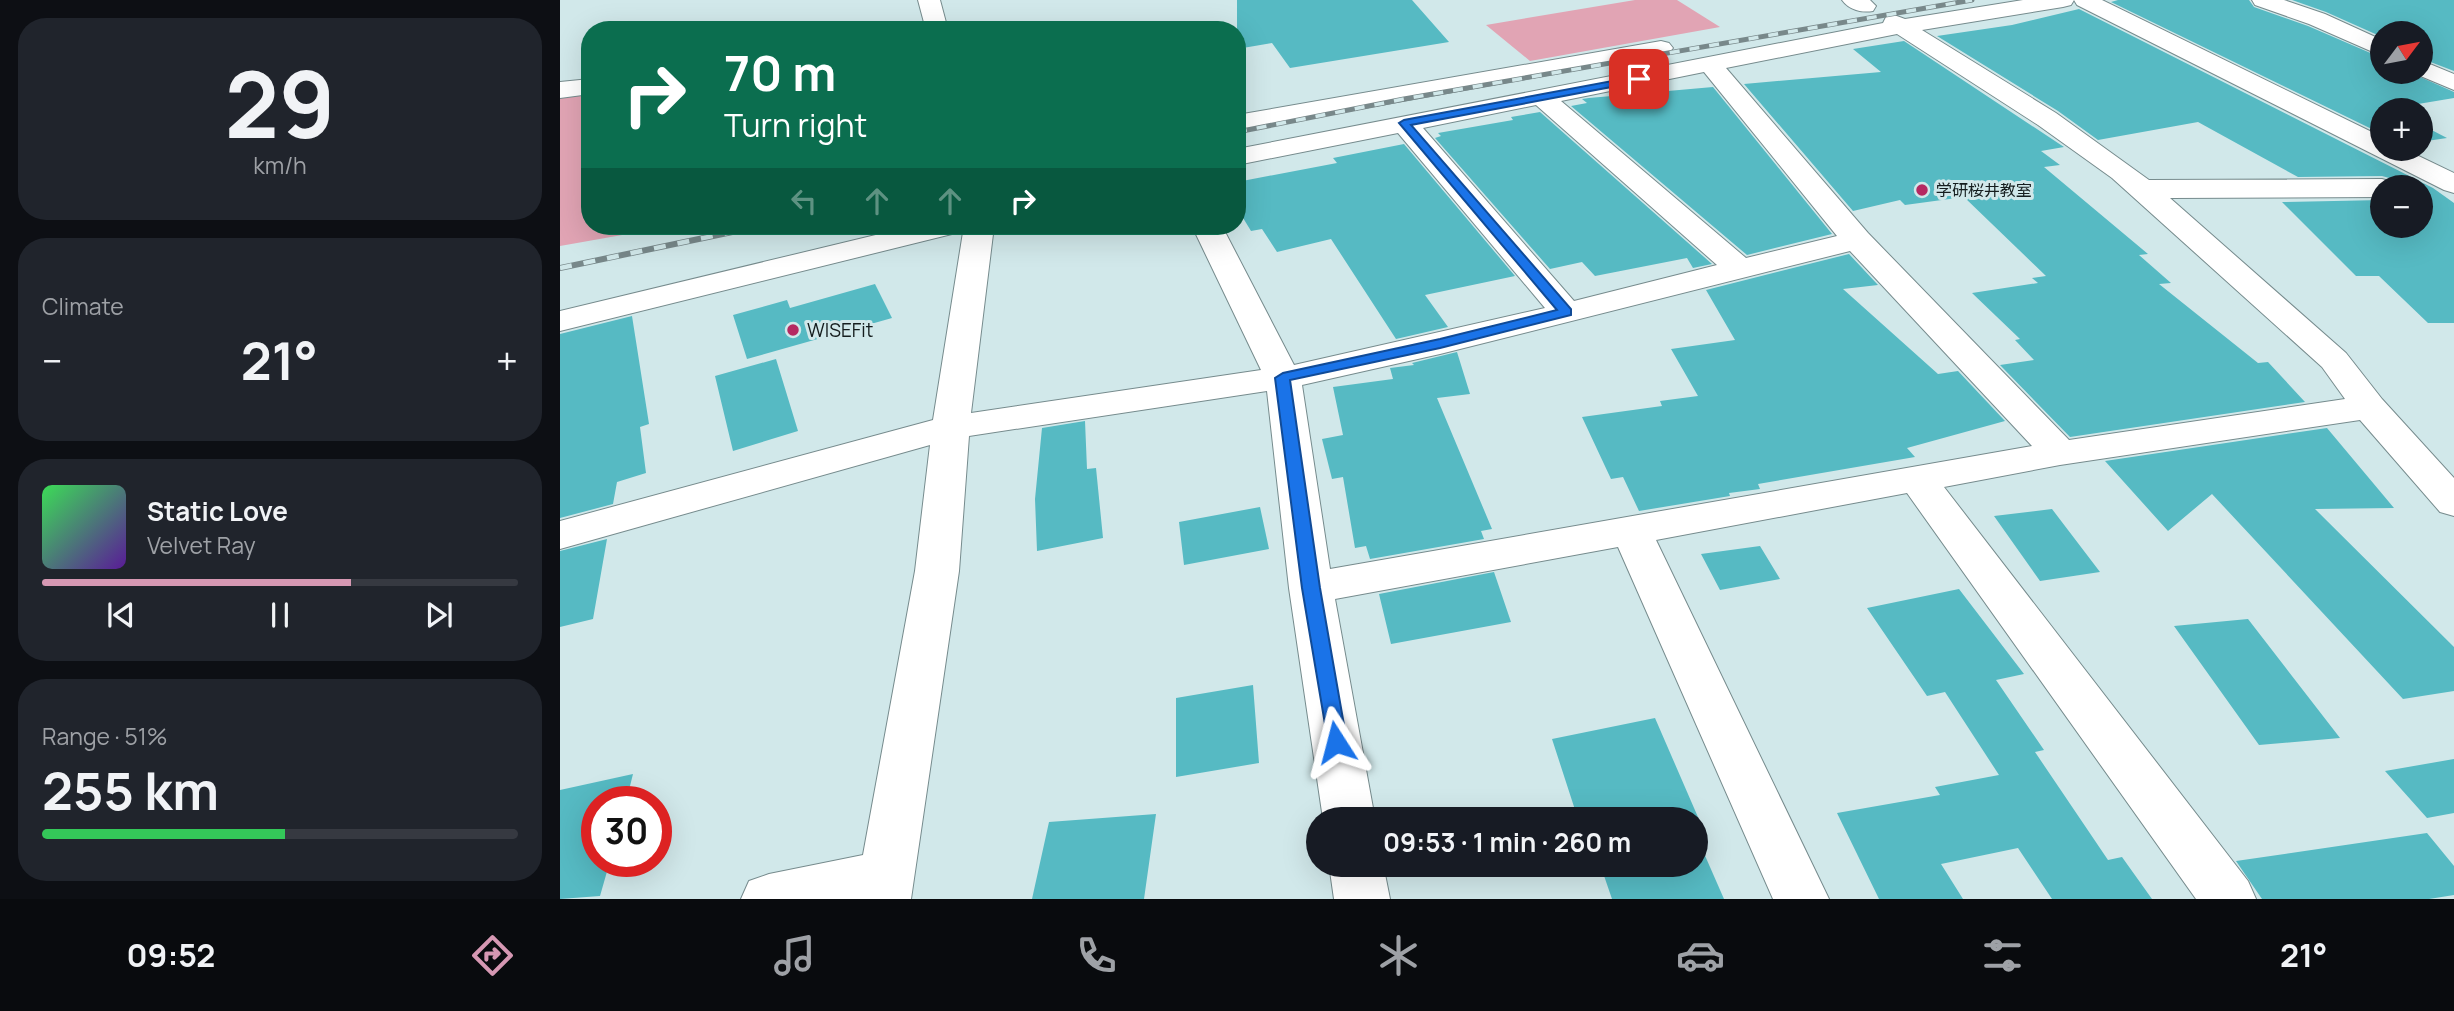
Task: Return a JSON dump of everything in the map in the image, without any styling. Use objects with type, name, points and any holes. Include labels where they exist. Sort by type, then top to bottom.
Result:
[{"type":"street","points":[[929,0],[935,21]]},
{"type":"street","points":[[1246,155],[1711,65],[1903,15],[2063,0]]},
{"type":"street","points":[[2085,0],[2370,142]]},
{"type":"street","points":[[2263,0],[2317,19],[2370,43]]},
{"type":"street","points":[[1763,30],[1850,15],[1859,3],[1903,15],[2143,189],[2334,360],[2369,407],[2454,503]]},
{"type":"street","points":[[1246,121],[1683,44]]},
{"type":"street","points":[[1711,65],[1857,240],[2060,453]]},
{"type":"street","points":[[2433,73],[2454,83]]},
{"type":"street","points":[[560,90],[581,87]]},
{"type":"street","points":[[1543,97],[1739,268]]},
{"type":"street","points":[[1404,123],[1566,312]]},
{"type":"street","points":[[2407,161],[2454,186]]},
{"type":"street","points":[[2433,187],[2454,186]]},
{"type":"street","points":[[2143,189],[2370,188]]},
{"type":"street","points":[[560,321],[912,235]]},
{"type":"street","points":[[769,899],[884,887],[937,571],[952,427],[978,235]]},
{"type":"street","points":[[1212,235],[1283,378],[1311,588],[1347,807]]},
{"type":"street","points":[[560,535],[952,427],[1283,378],[1440,344],[1857,240]]},
{"type":"street","points":[[1311,588],[2060,453],[2369,407]]},
{"type":"street","points":[[1917,479],[2228,899]]},
{"type":"street","points":[[1630,530],[1801,899]]},
{"type":"street","points":[[1358,877],[1362,899]]},
{"type":"shaded area","points":[[1635,0],[1677,0],[1720,27],[1530,61],[1486,25]]},
{"type":"shaded area","points":[[581,93],[581,235],[622,235],[560,246],[560,96]]},
{"type":"building","points":[[1237,0],[1412,0],[1449,42],[1290,68],[1272,43],[1246,47],[1246,21],[1237,21]]},
{"type":"building","points":[[2249,0],[2254,7],[2308,26],[2370,53],[2370,84],[2433,83],[2454,92],[2454,98],[2433,102],[2433,98],[2370,98],[2370,128],[2111,2]]},
{"type":"building","points":[[2292,0],[2454,0],[2454,71],[2433,63],[2433,21],[2370,21],[2370,32]]},
{"type":"building","points":[[2079,9],[2370,156],[2370,161],[2380,161],[2407,175],[2298,177],[2198,122],[2098,140],[2058,111],[1937,36],[2012,25]]},
{"type":"building","points":[[1904,41],[2064,147],[2041,151],[2060,165],[2044,167],[2148,254],[2139,255],[2171,283],[2159,284],[2258,363],[2268,362],[2305,402],[2070,437],[2000,365],[2034,360],[2015,340],[2020,339],[1972,293],[2038,283],[2032,278],[2046,276],[1964,197],[1905,205],[1900,200],[1853,211],[1744,84],[1881,72],[1853,49]]},
{"type":"building","points":[[1713,87],[1832,234],[1747,255],[1571,106],[1587,103],[1582,99],[1589,98]]},
{"type":"building","points":[[1540,112],[1712,264],[1693,268],[1687,258],[1595,276],[1582,262],[1550,269],[1435,138],[1441,136],[1438,133],[1513,120],[1511,117]]},
{"type":"building","points":[[2433,131],[2447,138],[2433,140]]},
{"type":"building","points":[[1404,144],[1515,276],[1425,295],[1448,327],[1396,339],[1331,239],[1277,252],[1262,229],[1251,231],[1246,223],[1246,180],[1337,163],[1333,158]]},
{"type":"building","points":[[2433,188],[2454,203],[2454,323],[2428,323],[2379,276],[2356,276],[2282,202],[2370,200],[2370,238],[2433,238]]},
{"type":"building","points":[[1849,254],[1878,285],[1843,289],[1938,374],[1958,371],[2005,421],[1907,448],[1915,457],[1758,484],[1760,489],[1729,493],[1730,496],[1639,511],[1623,477],[1611,479],[1582,417],[1662,406],[1660,401],[1698,396],[1671,349],[1735,340],[1706,290]]},
{"type":"building","name":"WISEFit","points":[[875,284],[892,318],[747,359],[733,315],[787,300],[790,308]]},
{"type":"building","points":[[632,316],[649,424],[640,427],[646,473],[617,482],[613,504],[560,518],[560,334]]},
{"type":"building","points":[[1457,352],[1470,394],[1437,398],[1492,529],[1481,531],[1484,539],[1370,559],[1366,546],[1355,548],[1343,477],[1332,479],[1322,439],[1343,435],[1333,387],[1393,379],[1390,368],[1414,365],[1412,363]]},
{"type":"building","points":[[776,359],[798,431],[733,451],[715,376]]},
{"type":"building","points":[[1085,421],[1087,469],[1096,468],[1103,538],[1037,551],[1035,499],[1042,428]]},
{"type":"building","points":[[2327,428],[2394,508],[2315,509],[2454,647],[2454,691],[2403,699],[2212,494],[2168,531],[2105,461]]},
{"type":"building","points":[[1260,507],[1269,549],[1184,565],[1179,522]]},
{"type":"building","points":[[2052,509],[2100,572],[2040,581],[1994,516]]},
{"type":"building","points":[[607,539],[593,619],[560,627],[560,551]]},
{"type":"building","points":[[1760,546],[1780,579],[1720,590],[1701,554]]},
{"type":"building","points":[[1494,572],[1511,622],[1391,644],[1379,594]]},
{"type":"building","points":[[1959,589],[2024,674],[1996,680],[2044,750],[2035,752],[2108,860],[2122,857],[2152,899],[2052,899],[2018,848],[1941,864],[1963,899],[1879,899],[1837,813],[1940,795],[1935,787],[1999,775],[1945,692],[1927,696],[1867,608]]},
{"type":"building","points":[[2248,619],[2340,738],[2259,745],[2174,626]]},
{"type":"building","points":[[1253,685],[1259,763],[1176,777],[1176,698]]},
{"type":"building","points":[[1655,718],[1694,807],[1574,807],[1552,739]]},
{"type":"building","points":[[2454,759],[2454,813],[2427,818],[2385,771]]},
{"type":"building","points":[[633,774],[630,786],[581,786],[581,877],[605,877],[600,896],[560,899],[560,790]]},
{"type":"building","points":[[1156,814],[1144,899],[1032,899],[1049,822]]},
{"type":"building","points":[[2427,833],[2454,866],[2454,895],[2429,899],[2262,899],[2236,861]]},
{"type":"building","points":[[1708,862],[1724,899],[1612,899],[1604,877],[1708,877]]},
{"type":"railway","points":[[1246,130],[1404,99],[1972,0]]},
{"type":"railway","points":[[560,268],[718,235]]},
{"type":"place","name":"学研桜井教室","points":[[1922,190]]},
{"type":"place","name":"WISEFit","points":[[793,330]]},
{"type":"route","points":[[1336,742],[1311,588],[1283,378],[1440,344],[1566,312],[1404,123],[1639,79]]}]
